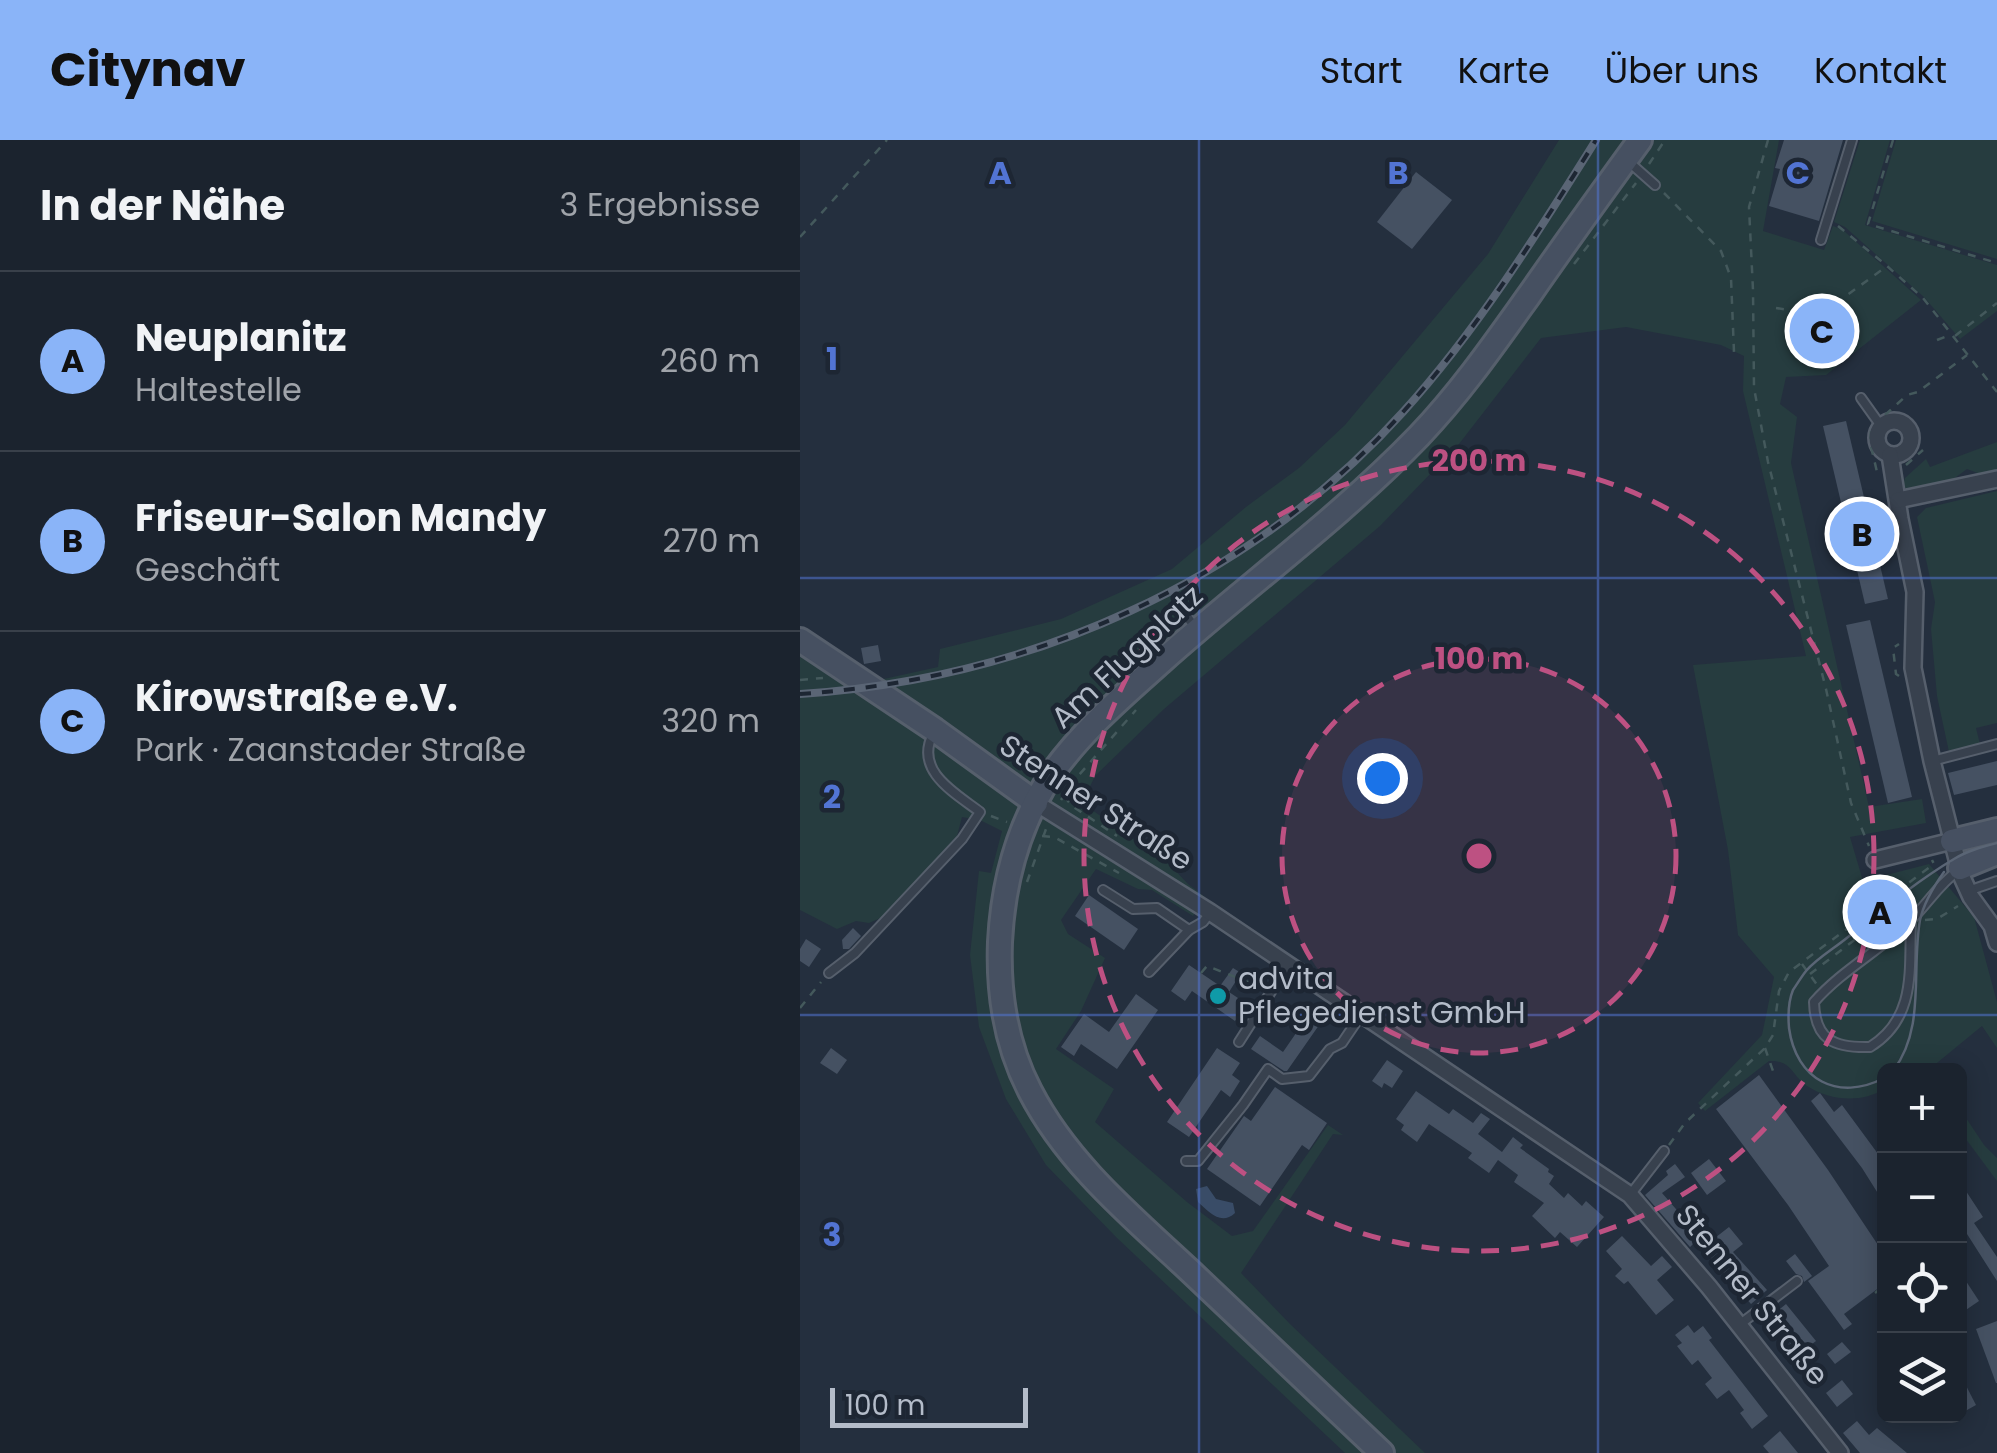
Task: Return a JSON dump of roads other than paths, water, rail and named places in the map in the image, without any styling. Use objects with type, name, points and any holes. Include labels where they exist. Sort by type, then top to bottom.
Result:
[{"type":"main road","name":"Am Flugplatz","points":[[1382,1453],[1066,1147],[1029,1090],[1005,1017],[999,961],[1006,884],[1012,857],[1036,804],[1056,769],[1094,722],[1197,629],[1370,484],[1421,434],[1473,373],[1633,150]]},
{"type":"main road","name":"Stenner Straße","points":[[800,640],[935,730],[1036,804]]},
{"type":"main road","points":[[1952,841],[1997,830]]},
{"type":"main road","points":[[1966,885],[1997,853]]},
{"type":"street","points":[[1896,421],[1909,430],[1906,450],[1896,455],[1884,452],[1878,443],[1881,426],[1896,421]]},
{"type":"street","points":[[1890,454],[1916,592],[1913,668],[1932,761],[1966,885],[1995,925],[1997,942]]},
{"type":"street","points":[[1898,500],[1997,479]]},
{"type":"street","name":"Stenner Straße","points":[[1036,804],[1210,912],[1630,1195],[1840,1453]]},
{"type":"street","points":[[1875,860],[1952,841]]},
{"type":"lane","points":[[1821,240],[1852,140]]},
{"type":"lane","points":[[1633,150],[1656,185]]},
{"type":"lane","points":[[1861,398],[1881,426]]},
{"type":"lane","points":[[1182,610],[1197,629]]},
{"type":"lane","points":[[829,974],[855,953],[962,840],[980,812],[932,771],[927,750],[935,730]]},
{"type":"lane","points":[[1932,761],[1997,744]]},
{"type":"lane","points":[[1911,920],[1907,999],[1892,1030],[1870,1047],[1840,1045],[1824,1036],[1814,1020],[1814,1002],[1911,920],[1942,882],[1966,885],[1997,881]]},
{"type":"lane","points":[[1103,890],[1133,910],[1157,908],[1189,930]]},
{"type":"lane","points":[[1149,972],[1210,912]]},
{"type":"lane","points":[[1240,1042],[1288,966]]},
{"type":"lane","points":[[1186,1161],[1198,1160],[1268,1069],[1282,1079],[1309,1076],[1330,1048],[1342,1043],[1361,1015]]},
{"type":"lane","points":[[1630,1195],[1664,1151]]},
{"type":"lane","points":[[1739,1325],[1797,1281]]},
{"type":"water","points":[[1207,1186],[1216,1199],[1233,1203],[1235,1213],[1220,1218],[1198,1202],[1196,1189]]},
{"type":"tram line","points":[[1877,1081],[1851,1088],[1822,1082],[1810,1073],[1800,1061],[1789,1028],[1793,990],[1815,962],[1913,886],[1959,856],[1997,843]]},
{"type":"tram line","points":[[1898,1063],[1914,1018],[1920,920],[1944,872]]},
{"type":"railway","points":[[800,694],[885,685],[969,668],[1050,643],[1129,612],[1205,572],[1276,526],[1342,473],[1430,380],[1506,280],[1596,140]]},
{"type":"place","name":"Kirowstraße e.V.","points":[[1822,331]]},
{"type":"place","name":"Friseur-Salon Mandy","points":[[1862,534]]},
{"type":"place","name":"Neuplanitz","points":[[1880,912]]},
{"type":"place","name":"advita Pflegedienst GmbH","points":[[1218,996]]}]
